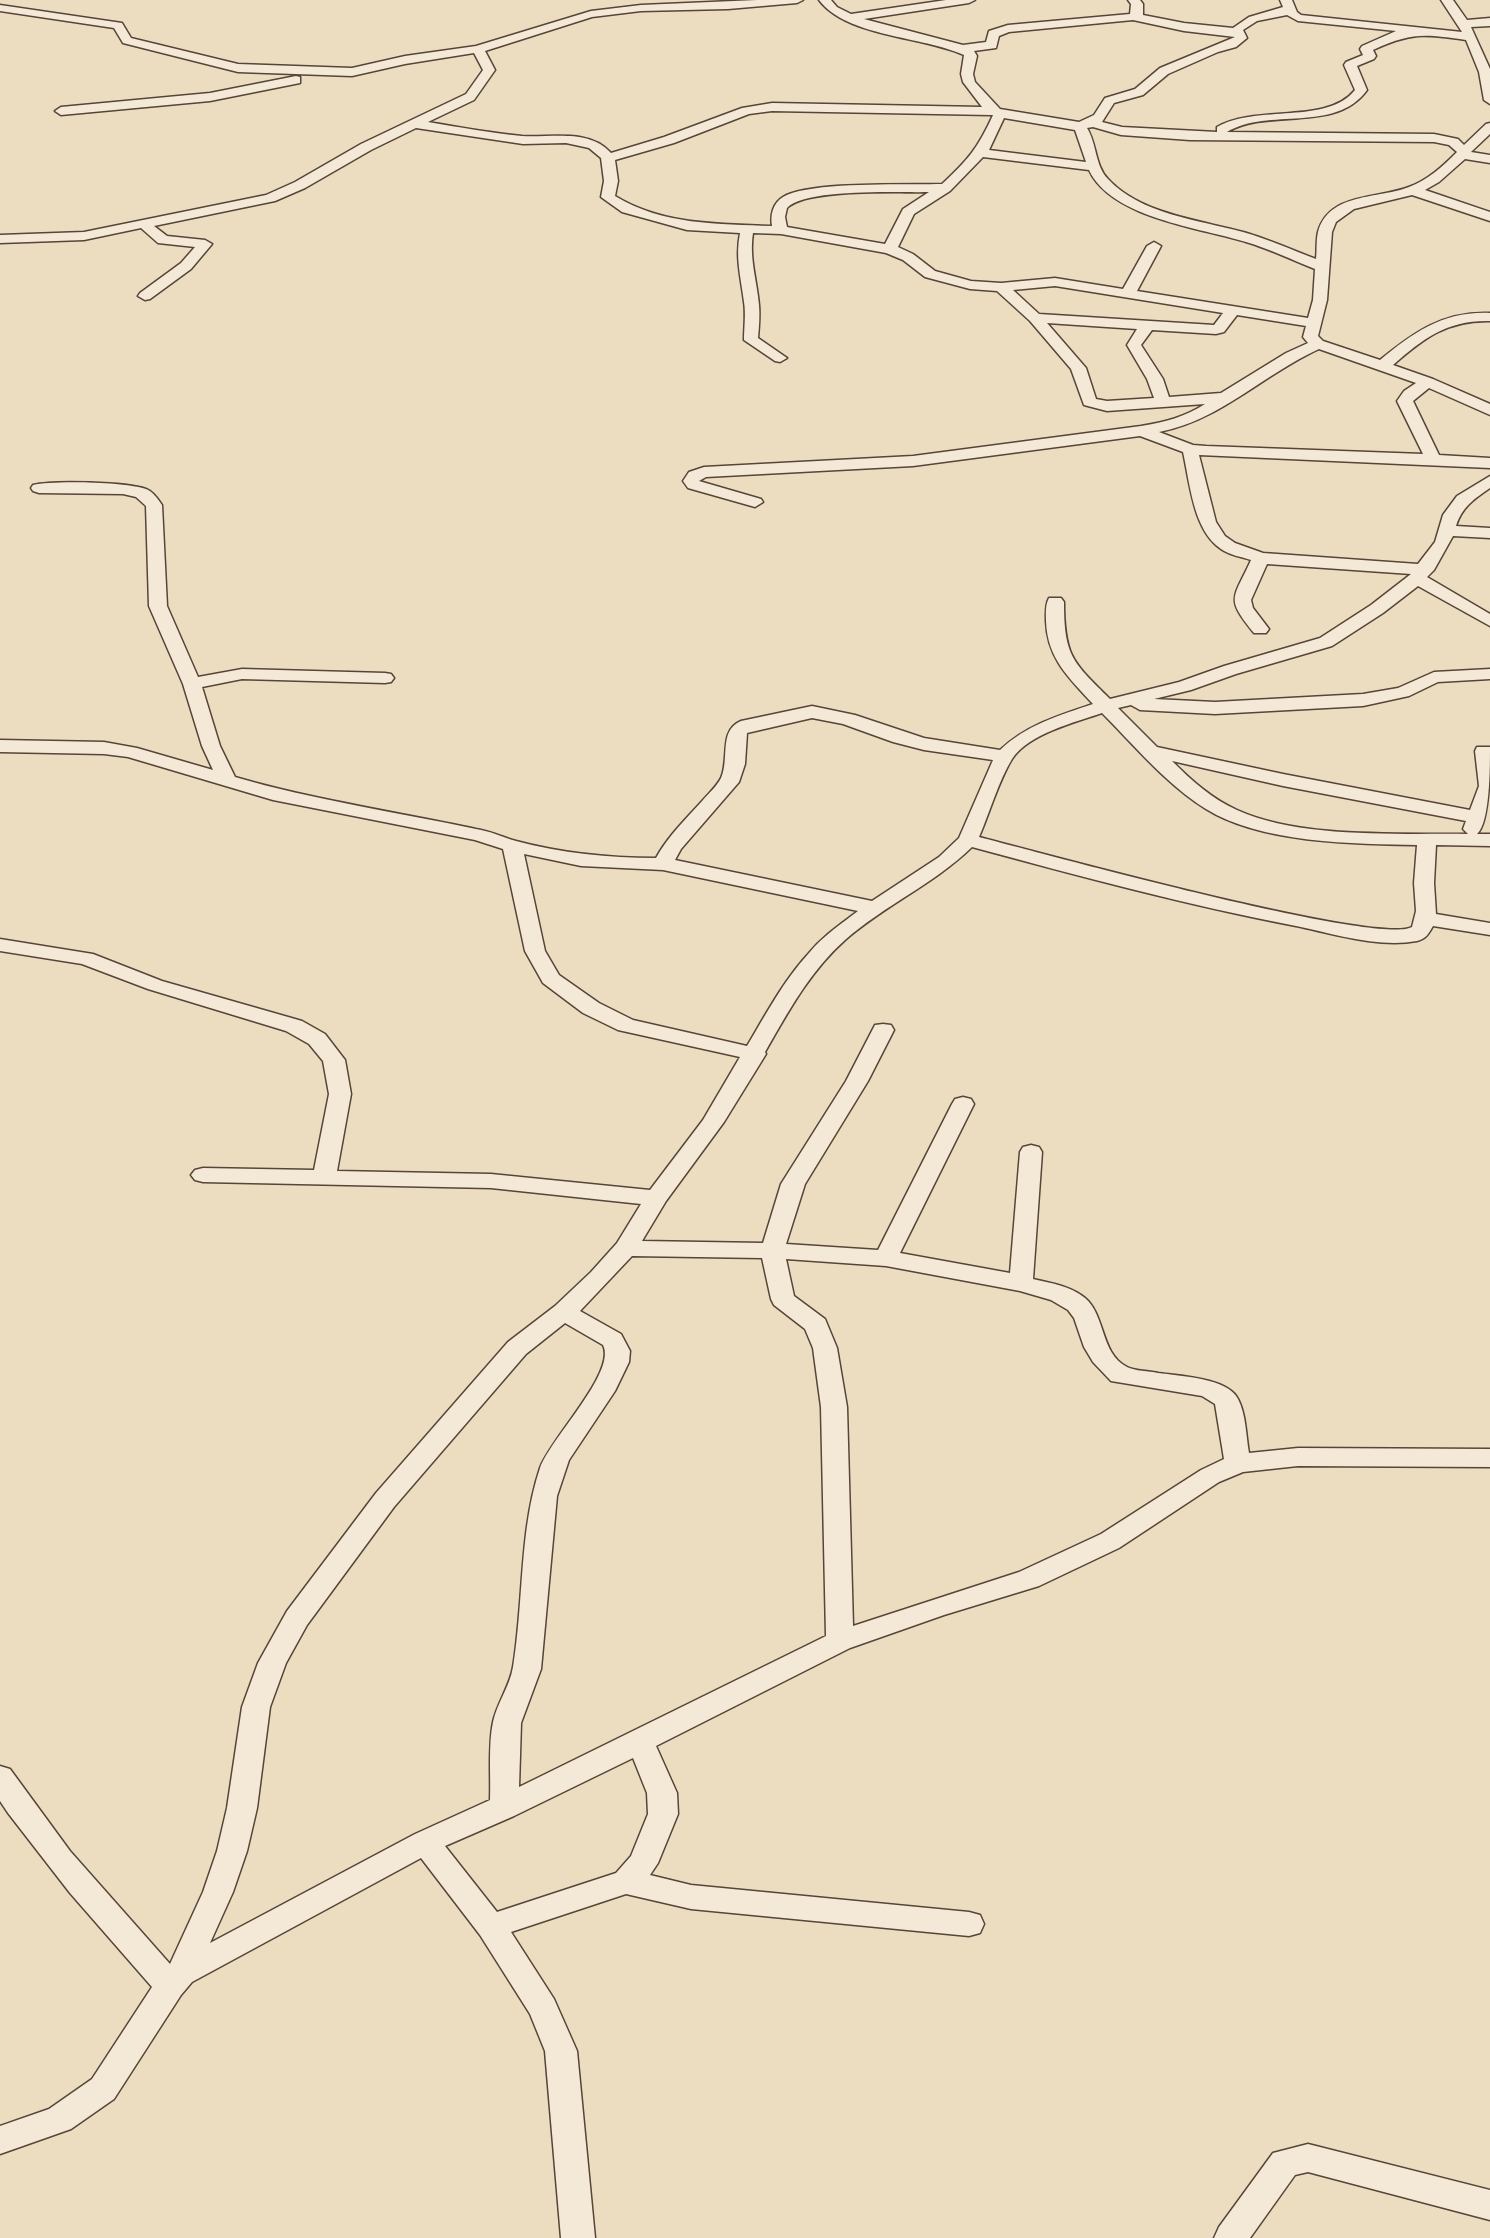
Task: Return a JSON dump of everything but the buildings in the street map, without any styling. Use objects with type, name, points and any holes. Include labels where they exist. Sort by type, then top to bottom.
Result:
[{"type":"street","points":[[61,111],[210,97],[336,73],[366,70],[405,60],[478,49],[591,14],[641,8],[728,6],[797,0]]},
{"type":"street","points":[[825,0],[826,5],[850,18],[963,49],[992,45],[993,34],[1008,28],[1133,17],[1184,27],[1240,33],[1241,38],[1232,44],[1214,49],[1164,71],[1139,92],[1109,101],[1103,114],[1087,125]]},
{"type":"street","points":[[850,18],[969,0]]},
{"type":"street","points":[[1133,17],[1138,14],[1139,10],[1134,0]]},
{"type":"street","points":[[1447,0],[1469,23],[1470,37],[1485,72],[1486,91],[1490,100]]},
{"type":"street","points":[[1236,32],[1245,21],[1282,13],[1288,4],[1298,18],[1470,37]]},
{"type":"street","points":[[0,8],[118,25],[127,40],[175,51],[216,64],[258,70],[336,73]]},
{"type":"street","points":[[1469,23],[1490,16]]},
{"type":"street","points":[[1469,23],[1490,22]]},
{"type":"street","points":[[1217,136],[1226,125],[1237,122],[1321,111],[1353,101],[1359,96],[1360,85],[1350,65],[1370,56],[1366,49],[1396,35],[1422,30]]},
{"type":"street","points":[[0,239],[70,238],[146,225],[270,198],[300,185],[366,147],[470,97],[489,70],[478,49]]},
{"type":"street","points":[[963,49],[971,56],[965,71],[970,86],[997,112]]},
{"type":"street","points":[[608,158],[669,140],[746,111],[772,107],[997,112],[1121,131],[1217,136],[1422,137],[1488,128]]},
{"type":"street","points":[[890,249],[908,212],[945,188],[980,153],[997,112]]},
{"type":"street","points":[[417,124],[530,141],[576,140],[600,149],[608,158],[611,181],[608,197],[621,206],[692,227],[781,230],[890,249],[909,257],[930,274],[946,280],[1001,287],[1051,282],[1313,323]]},
{"type":"street","points":[[1087,125],[1093,167],[1107,186],[1150,210],[1253,240],[1322,267]]},
{"type":"street","points":[[1488,128],[1426,185],[1342,209],[1327,223],[1320,300],[1310,337],[1318,344],[1428,382],[1490,410]]},
{"type":"street","points":[[1422,137],[1453,142],[1463,153],[1490,159]]},
{"type":"street","points":[[980,153],[1093,167]]},
{"type":"street","points":[[781,230],[776,221],[778,212],[782,205],[798,195],[840,191],[945,188]]},
{"type":"street","points":[[1413,190],[1490,217]]},
{"type":"street","points":[[145,297],[186,266],[205,244],[163,240],[146,225]]},
{"type":"street","points":[[747,230],[744,246],[752,305],[751,340],[780,358]]},
{"type":"street","points":[[1127,295],[1154,246]]},
{"type":"street","points":[[1001,287],[1035,318],[1078,368],[1089,402],[1107,406],[1225,397]]},
{"type":"street","points":[[1035,318],[1216,330],[1220,329],[1233,310]]},
{"type":"street","points":[[1383,365],[1408,344],[1444,321],[1472,315],[1488,315]]},
{"type":"street","points":[[1147,326],[1134,345],[1155,379],[1164,403]]},
{"type":"street","points":[[754,502],[694,485],[691,480],[695,475],[704,472],[913,461],[1052,441],[1141,432],[1173,425],[1195,417],[1291,356],[1318,344]]},
{"type":"street","points":[[1428,382],[1409,394],[1405,401],[1433,459]]},
{"type":"street","points":[[1141,432],[1190,449],[1490,463]]},
{"type":"street","points":[[1190,449],[1208,522],[1229,547],[1261,558],[1421,574],[1490,621]]},
{"type":"street","points":[[0,2140],[60,2119],[103,2089],[175,1980],[218,1892],[232,1851],[242,1809],[256,1707],[272,1663],[297,1618],[385,1500],[517,1348],[564,1312],[626,1248],[656,1198],[713,1122],[755,1054],[788,994],[816,957],[839,935],[946,861],[968,840],[1004,756],[1020,740],[1035,731],[1111,704],[1185,686],[1260,661],[1308,649],[1343,632],[1421,574],[1443,542],[1451,515],[1463,499],[1490,481]]},
{"type":"street","points":[[39,488],[123,489],[142,493],[154,505],[156,597],[169,634],[192,684],[212,746],[227,781]]},
{"type":"street","points":[[1446,531],[1490,532]]},
{"type":"street","points":[[1260,629],[1244,609],[1242,600],[1261,558]]},
{"type":"street","points":[[1055,602],[1055,635],[1059,653],[1066,664],[1111,704],[1148,750],[1186,786],[1214,805],[1247,821],[1299,831],[1388,838],[1490,840]]},
{"type":"street","points":[[192,684],[242,674],[385,678]]},
{"type":"street","points":[[1111,704],[1215,708],[1363,700],[1403,692],[1434,677],[1490,674]]},
{"type":"street","points":[[663,864],[672,847],[729,782],[735,764],[736,735],[739,729],[748,725],[812,712],[848,719],[908,740],[1004,756]]},
{"type":"street","points":[[0,746],[78,747],[122,751],[273,794],[478,835],[512,846],[581,860],[663,864],[752,880],[875,908]]},
{"type":"street","points":[[1148,750],[1283,780],[1478,817]]},
{"type":"street","points":[[1470,839],[1489,786],[1485,751]]},
{"type":"street","points":[[968,840],[1252,911],[1398,937],[1415,935],[1422,930],[1426,919],[1424,880],[1427,838]]},
{"type":"street","points":[[512,846],[535,951],[549,980],[591,1008],[626,1025],[755,1054]]},
{"type":"street","points":[[1426,919],[1490,929]]},
{"type":"street","points":[[0,945],[86,958],[155,985],[294,1026],[317,1039],[334,1060],[340,1094],[324,1178]]},
{"type":"street","points":[[840,1641],[834,1407],[825,1348],[816,1325],[783,1299],[772,1251],[793,1184],[857,1081],[884,1030]]},
{"type":"street","points":[[886,1258],[963,1104]]},
{"type":"street","points":[[1021,1283],[1032,1152]]},
{"type":"street","points":[[203,1175],[491,1181],[656,1198]]},
{"type":"street","points":[[626,1248],[772,1251],[886,1258],[1021,1283],[1060,1294],[1077,1304],[1086,1317],[1096,1347],[1105,1362],[1120,1375],[1203,1388],[1217,1392],[1227,1401],[1238,1463]]},
{"type":"street","points":[[504,1808],[507,1724],[527,1669],[544,1496],[556,1459],[606,1385],[617,1362],[618,1351],[612,1340],[564,1312]]},
{"type":"street","points":[[175,1980],[425,1842],[504,1808],[840,1641],[934,1608],[1029,1579],[1110,1541],[1210,1476],[1238,1463],[1298,1457],[1490,1458]]},
{"type":"street","points":[[491,1926],[626,1882],[643,1863],[663,1814],[662,1793],[640,1741]]},
{"type":"street","points":[[0,1777],[39,1834],[78,1883],[175,1980]]},
{"type":"street","points":[[425,1842],[491,1926],[543,2008],[561,2051],[578,2238]]},
{"type":"street","points":[[626,1882],[692,1897],[969,1924]]},
{"type":"street","points":[[1231,2238],[1285,2163],[1296,2159],[1308,2158],[1490,2205]]}]
